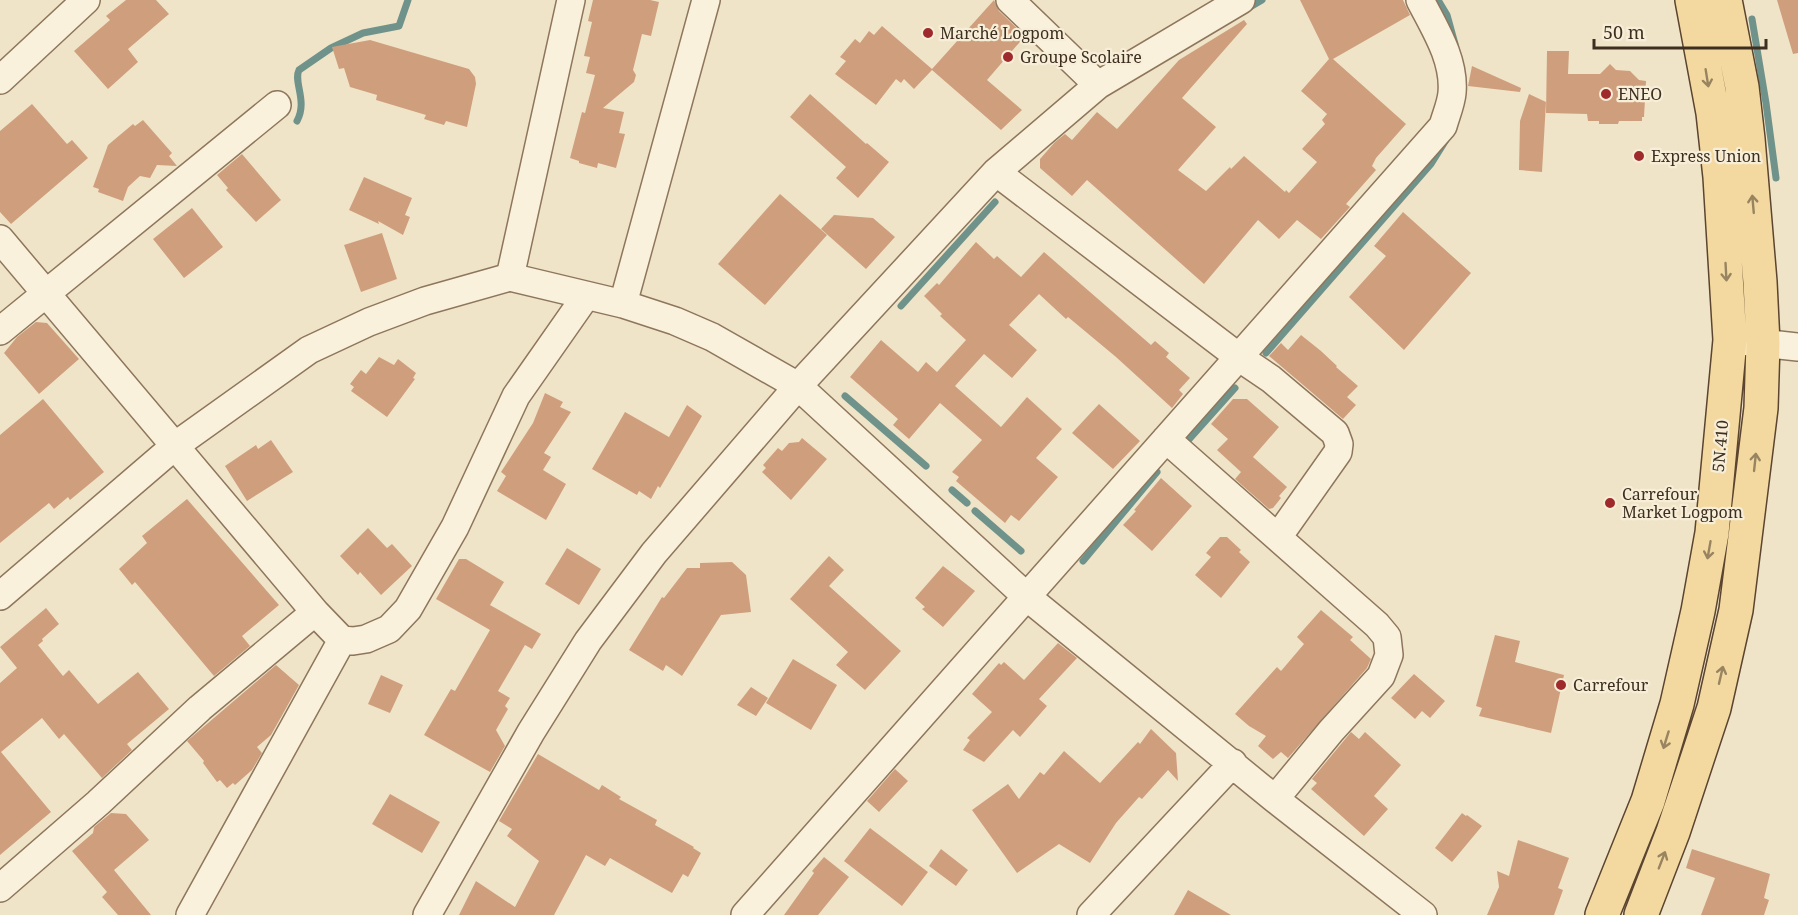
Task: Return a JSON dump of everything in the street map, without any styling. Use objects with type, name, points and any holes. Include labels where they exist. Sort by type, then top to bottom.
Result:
[{"type":"main road","name":"5N.410","points":[[1602,915],[1648,801],[1677,704],[1698,611],[1712,534],[1730,340],[1719,166],[1711,101],[1692,0]]},
{"type":"main road","points":[[1641,915],[1673,832],[1714,708],[1736,610],[1761,408],[1763,343],[1748,139],[1742,87],[1725,0]]},
{"type":"street","points":[[0,80],[86,0]]},
{"type":"street","points":[[510,278],[571,0]]},
{"type":"street","points":[[623,304],[706,0]]},
{"type":"street","points":[[1010,0],[1098,85]]},
{"type":"street","points":[[427,915],[531,732],[588,641],[654,553],[798,386],[996,172],[1098,85],[1241,0]]},
{"type":"street","points":[[745,915],[1443,126],[1452,93],[1449,61],[1420,0]]},
{"type":"street","points":[[0,331],[277,105]]},
{"type":"street","points":[[996,172],[1240,358],[1271,379],[1335,433],[1339,444],[1338,452],[1278,537]]},
{"type":"street","points":[[0,239],[315,612],[342,640],[366,639],[389,629],[408,609],[455,527],[516,396],[586,296]]},
{"type":"street","points":[[0,596],[176,445],[309,350],[369,322],[425,301],[510,278],[623,304],[675,321],[712,337],[798,386],[1028,597],[1275,799],[1423,915]]},
{"type":"street","points":[[1730,340],[1798,347]]},
{"type":"street","points":[[1166,439],[1377,625],[1387,637],[1389,655],[1381,676],[1331,731],[1275,799]]},
{"type":"street","points":[[0,888],[98,803],[200,708],[315,612]]},
{"type":"street","points":[[190,915],[342,640]]},
{"type":"street","points":[[1091,915],[1233,763]]},
{"type":"building","points":[[126,0],[156,0],[169,14],[128,49],[138,62],[108,89],[74,51],[110,20],[106,16]]},
{"type":"building","points":[[593,0],[659,2],[651,36],[642,34],[633,70],[636,75],[634,82],[603,108],[624,112],[619,133],[625,134],[616,168],[598,163],[597,168],[570,158],[595,75],[586,73],[590,57],[584,56],[592,22],[588,21]]},
{"type":"building","points":[[994,0],[999,11],[1025,36],[987,80],[1022,110],[1001,130],[932,70],[914,89],[904,79],[901,83],[896,79],[876,105],[835,74],[846,61],[840,57],[855,39],[860,43],[869,31],[874,35],[882,26],[932,69]]},
{"type":"building","points":[[1300,0],[1403,0],[1410,15],[1333,59],[1406,124],[1376,158],[1372,166],[1376,170],[1346,204],[1350,207],[1321,239],[1297,220],[1279,239],[1258,220],[1204,284],[1087,180],[1072,196],[1040,168],[1040,159],[1055,142],[1065,134],[1072,140],[1097,112],[1117,129],[1179,60],[1244,20],[1247,24],[1182,98],[1216,127],[1178,170],[1206,191],[1244,156],[1289,193],[1317,162],[1302,149],[1325,124],[1322,120],[1327,114],[1301,91],[1329,59]]},
{"type":"building","points":[[1777,0],[1798,0],[1798,53],[1793,54]]},
{"type":"building","points":[[370,40],[469,69],[475,77],[476,84],[467,127],[446,121],[444,125],[424,119],[426,115],[376,100],[377,95],[350,87],[344,68],[339,69],[332,47]]},
{"type":"building","name":"ENEO","points":[[1547,51],[1569,51],[1568,74],[1600,74],[1610,64],[1616,70],[1630,71],[1639,80],[1646,81],[1642,121],[1599,124],[1599,121],[1588,121],[1587,114],[1546,113]]},
{"type":"building","points":[[1472,66],[1521,88],[1520,92],[1468,86]]},
{"type":"building","points":[[810,94],[889,162],[858,198],[836,178],[846,167],[790,117]]},
{"type":"building","points":[[1529,94],[1546,102],[1542,172],[1519,170],[1520,121]]},
{"type":"building","points":[[32,104],[67,144],[72,140],[88,158],[11,224],[0,212],[0,131]]},
{"type":"building","points":[[143,120],[172,153],[169,156],[177,166],[157,165],[150,178],[140,176],[128,187],[123,201],[98,192],[99,189],[93,187],[108,145],[133,124],[135,126]]},
{"type":"building","points":[[242,154],[281,200],[256,222],[226,190],[228,188],[217,175]]},
{"type":"building","points":[[364,177],[412,198],[405,215],[410,217],[403,235],[378,221],[379,224],[349,210]]},
{"type":"building","points":[[780,194],[827,235],[765,305],[718,264]]},
{"type":"building","points":[[192,208],[223,247],[184,278],[153,239]]},
{"type":"building","points":[[1403,212],[1471,273],[1404,350],[1349,297],[1386,256],[1374,246]]},
{"type":"building","points":[[834,215],[873,218],[895,237],[866,269],[821,229]]},
{"type":"building","points":[[382,233],[397,279],[361,292],[344,245]]},
{"type":"building","points":[[976,242],[994,259],[997,256],[1021,277],[1044,252],[1151,345],[1155,341],[1169,353],[1166,357],[1190,378],[1179,390],[1183,394],[1172,408],[1116,357],[1068,317],[1066,319],[1039,294],[1009,325],[1037,350],[1012,378],[984,354],[955,386],[1001,427],[1027,397],[1062,429],[1036,458],[1058,477],[1019,521],[1011,515],[1005,523],[956,481],[959,477],[952,472],[982,440],[940,403],[909,439],[893,425],[898,419],[850,377],[881,340],[918,372],[926,362],[937,372],[966,340],[940,316],[942,314],[924,296],[937,283],[939,285]]},
{"type":"building","points":[[36,322],[47,323],[79,359],[39,394],[4,353],[17,337]]},
{"type":"building","points":[[1301,335],[1358,386],[1347,397],[1356,405],[1343,419],[1269,356],[1281,343],[1288,350]]},
{"type":"building","points":[[379,357],[394,365],[398,359],[416,373],[413,378],[415,379],[387,417],[351,391],[354,387],[350,384],[361,370],[366,374]]},
{"type":"building","points":[[545,393],[563,402],[560,407],[571,412],[544,453],[551,457],[543,470],[566,484],[546,520],[497,491],[506,476],[501,472],[533,423]]},
{"type":"building","points":[[43,399],[104,472],[70,500],[68,497],[54,509],[49,503],[0,543],[0,435]]},
{"type":"building","points":[[1233,399],[1247,399],[1279,427],[1253,457],[1287,487],[1273,508],[1269,509],[1235,479],[1241,472],[1217,450],[1228,439],[1211,424]]},
{"type":"building","points":[[1099,404],[1140,441],[1113,469],[1072,433]]},
{"type":"building","points":[[687,405],[702,416],[660,488],[658,486],[651,499],[639,491],[637,495],[592,469],[625,412],[669,437]]},
{"type":"building","points":[[802,438],[827,459],[791,500],[762,472],[766,468],[763,465],[778,448],[782,451],[789,443],[799,442]]},
{"type":"building","points":[[271,440],[293,472],[247,501],[225,466],[256,445],[258,449]]},
{"type":"building","points":[[1161,478],[1192,506],[1152,551],[1123,525]]},
{"type":"building","points":[[187,499],[279,605],[242,636],[250,646],[214,676],[135,582],[132,585],[119,569],[147,543],[142,536]]},
{"type":"building","points":[[368,528],[387,548],[392,544],[412,566],[381,595],[360,572],[358,575],[340,556]]},
{"type":"building","points":[[1220,537],[1227,537],[1250,562],[1221,598],[1195,575],[1211,557],[1206,553]]},
{"type":"building","points":[[567,548],[601,569],[579,605],[545,584]]},
{"type":"building","points":[[829,556],[844,570],[829,586],[901,651],[865,690],[836,665],[848,652],[790,599]]},
{"type":"building","points":[[459,559],[466,559],[504,582],[490,605],[541,634],[532,649],[525,645],[498,691],[510,698],[505,706],[508,709],[496,730],[505,746],[490,772],[424,735],[451,689],[455,691],[490,630],[436,599]]},
{"type":"building","points":[[732,562],[746,575],[751,612],[721,615],[682,676],[666,665],[663,671],[629,650],[662,597],[664,598],[687,568],[700,568],[700,563]]},
{"type":"building","points":[[943,566],[975,591],[943,627],[922,609],[925,607],[915,598]]},
{"type":"building","points":[[46,608],[59,624],[38,645],[63,676],[69,670],[98,704],[138,672],[169,709],[127,744],[132,750],[102,778],[64,734],[59,739],[42,718],[1,752],[51,812],[0,855],[0,683],[17,668],[0,647]]},
{"type":"building","points":[[1321,610],[1353,637],[1350,640],[1371,659],[1367,668],[1288,758],[1281,752],[1273,759],[1258,746],[1266,736],[1235,714],[1277,667],[1281,671],[1304,644],[1297,637]]},
{"type":"building","points":[[1495,635],[1520,641],[1515,662],[1564,675],[1551,733],[1479,716],[1482,708],[1476,706]]},
{"type":"building","points":[[1058,643],[1077,658],[1039,699],[1047,706],[1020,737],[1013,730],[984,762],[963,750],[970,740],[967,738],[992,712],[972,694],[999,663],[1001,665],[1004,662],[1024,680]]},
{"type":"building","points":[[793,659],[837,685],[811,730],[766,703]]},
{"type":"building","points":[[276,665],[299,685],[271,735],[257,747],[262,753],[252,770],[235,785],[233,783],[227,788],[220,780],[217,782],[203,763],[204,761],[187,741]]},
{"type":"building","points":[[1414,674],[1445,701],[1430,718],[1422,711],[1415,719],[1391,698]]},
{"type":"building","points":[[381,675],[403,685],[390,713],[368,704]]},
{"type":"building","points":[[751,687],[768,698],[756,716],[737,705]]},
{"type":"building","points":[[1151,729],[1176,753],[1178,781],[1168,770],[1142,799],[1139,797],[1116,823],[1090,863],[1059,844],[1017,873],[972,810],[1008,784],[1019,799],[1040,772],[1044,775],[1064,751],[1100,783],[1138,742],[1140,744]]},
{"type":"building","points":[[1351,732],[1359,739],[1365,732],[1401,765],[1374,796],[1388,809],[1364,836],[1311,789],[1317,783],[1312,779]]},
{"type":"building","points":[[538,754],[599,790],[602,785],[621,797],[619,799],[657,820],[655,825],[694,847],[701,853],[688,877],[683,874],[672,893],[610,858],[605,866],[586,855],[554,915],[459,915],[476,881],[515,907],[539,861],[507,836],[512,829],[499,821]]},
{"type":"building","points":[[895,769],[908,781],[879,812],[867,801]]},
{"type":"building","points":[[390,794],[440,822],[422,853],[372,824]]},
{"type":"building","points":[[111,813],[126,814],[149,840],[114,870],[151,915],[118,915],[102,897],[107,892],[72,851],[93,833],[94,827]]},
{"type":"building","points":[[1462,813],[1482,826],[1452,862],[1435,848]]},
{"type":"building","points":[[870,828],[928,872],[902,906],[844,861]]},
{"type":"building","points":[[1518,840],[1569,858],[1558,888],[1563,890],[1554,915],[1487,915],[1499,887],[1497,871],[1509,876]]},
{"type":"building","points":[[941,849],[968,870],[956,886],[929,866]]},
{"type":"building","points":[[1692,849],[1770,874],[1764,898],[1769,900],[1764,915],[1701,915],[1715,878],[1686,868]]},
{"type":"building","points":[[824,857],[849,877],[818,915],[784,915],[814,873],[812,871]]},
{"type":"building","points":[[1188,890],[1231,915],[1174,915]]},
{"type":"waterway","points":[[297,121],[301,106],[299,70],[331,48],[363,33],[399,26],[408,0]]},
{"type":"waterway","points":[[1245,10],[1262,0]]},
{"type":"waterway","points":[[1438,0],[1447,15],[1455,44]]},
{"type":"waterway","points":[[1752,19],[1776,178]]},
{"type":"waterway","points":[[1266,353],[1431,164],[1446,140]]},
{"type":"waterway","points":[[901,306],[995,202]]},
{"type":"waterway","points":[[1184,445],[1235,388]]},
{"type":"waterway","points":[[845,396],[926,466]]},
{"type":"waterway","points":[[1083,561],[1157,472]]},
{"type":"waterway","points":[[952,490],[967,503]]},
{"type":"waterway","points":[[975,511],[1021,551]]},
{"type":"place","name":"Marché Logpom","points":[[928,33]]},
{"type":"place","name":"Groupe Scolaire","points":[[1008,57]]},
{"type":"place","name":"ENEO","points":[[1606,94]]},
{"type":"place","name":"Express Union","points":[[1639,156]]},
{"type":"place","name":"Carrefour Market Logpom","points":[[1610,503]]},
{"type":"place","name":"Carrefour","points":[[1561,685]]}]
